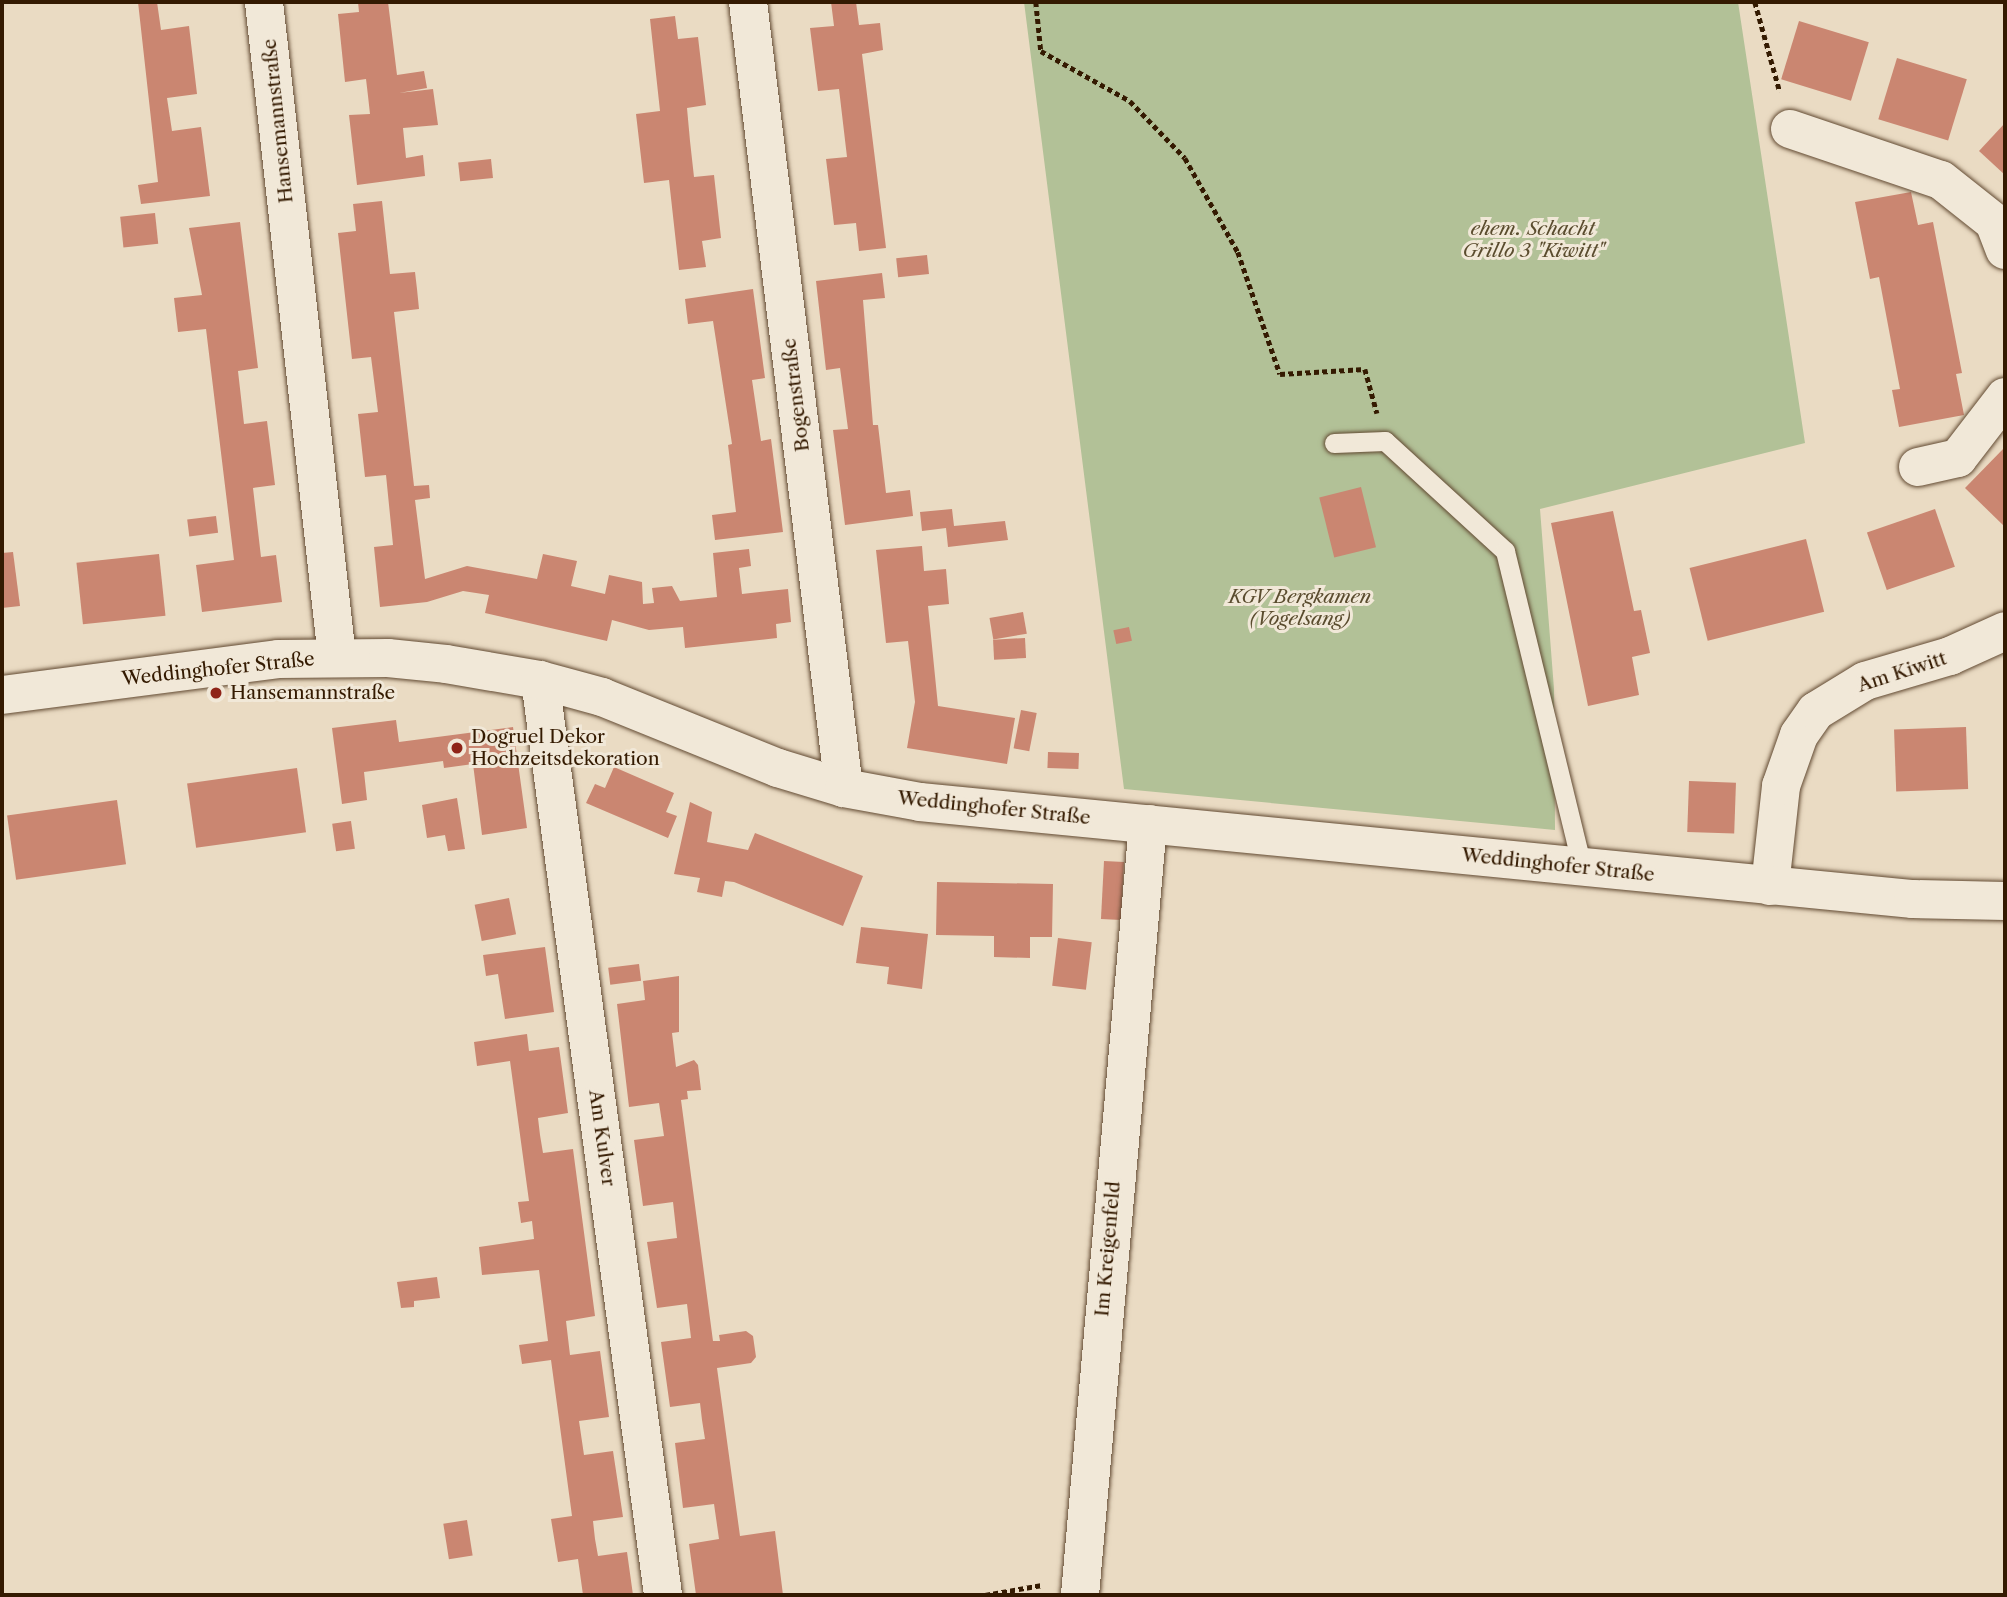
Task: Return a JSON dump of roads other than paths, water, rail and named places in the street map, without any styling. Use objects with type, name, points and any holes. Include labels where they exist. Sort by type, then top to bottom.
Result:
[{"type":"street","name":"Hansemannstraße","points":[[264,2],[337,657]]},
{"type":"street","name":"Bogenstraße","points":[[748,2],[844,788]]},
{"type":"street","points":[[1790,129],[1941,180],[1994,222],[2005,250]]},
{"type":"street","points":[[1918,467],[1958,458],[2005,397]]},
{"type":"street","name":"Am Kiwitt","points":[[1770,886],[1781,786],[1799,735],[1816,711],[1866,681],[1951,656],[2005,631]]},
{"type":"street","name":"Weddinghofer Straße","points":[[2,695],[215,665],[337,657],[446,664],[540,680],[601,697],[778,768],[844,788],[920,802],[1770,886],[1913,899],[2005,901]]},
{"type":"street","name":"Am Kulver","points":[[540,680],[663,1595]]},
{"type":"street","name":"Im Kreigenfeld","points":[[1079,1587],[1148,824]]},
{"type":"lane","points":[[1334,443],[1385,441],[1505,551],[1582,867]]},
{"type":"place","name":"Hansemannstraße","points":[[216,693]]},
{"type":"place","name":"Dogruel Dekor Hochzeitsdekoration","points":[[457,748]]},
{"type":"park label","name":"ehem. Schacht Grillo 3 \"Kiwitt\"","points":[[1533,240]]},
{"type":"park label","name":"KGV Bergkamen (Vogelsang)","points":[[1300,608]]}]
